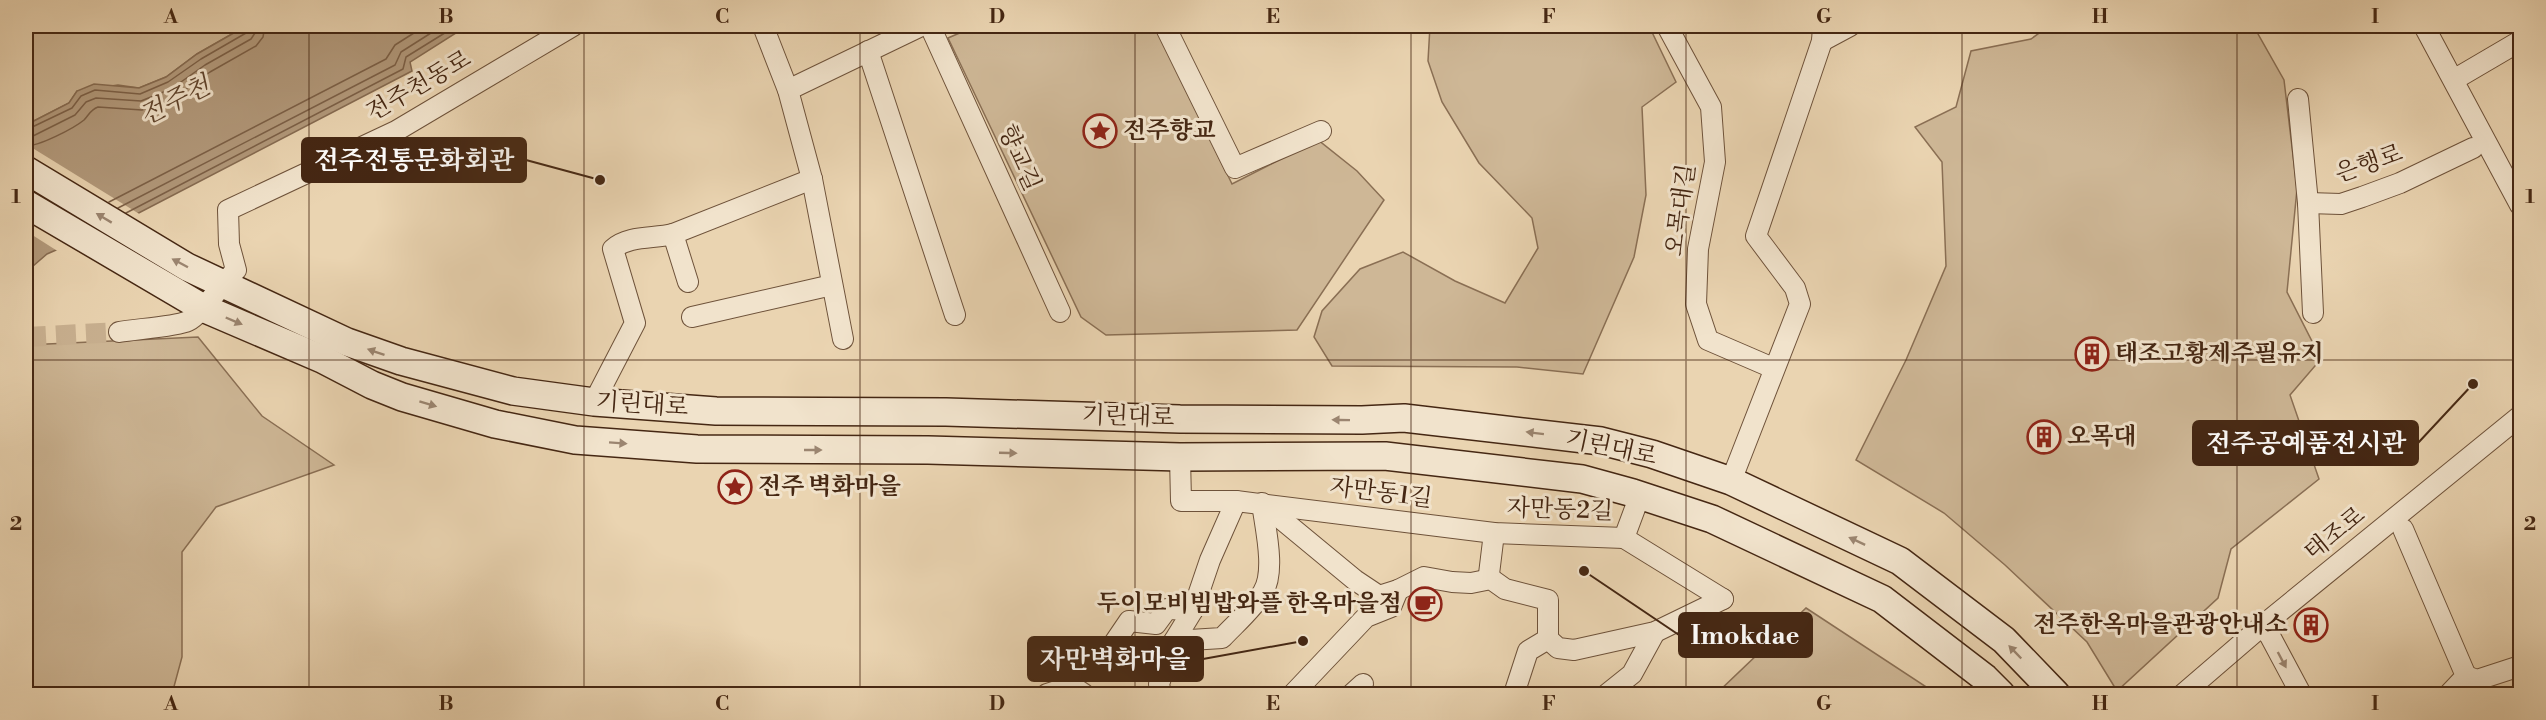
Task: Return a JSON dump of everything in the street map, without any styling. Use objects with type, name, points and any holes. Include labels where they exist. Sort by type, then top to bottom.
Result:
[{"type":"street","name":"전주천동로","points":[[222,283],[236,270],[230,244],[228,210],[396,131],[573,26]]},
{"type":"street","points":[[763,26],[788,90],[812,179],[843,339]]},
{"type":"street","points":[[788,90],[921,26]]},
{"type":"street","name":"향교길","points":[[930,26],[1060,312]]},
{"type":"street","points":[[1165,26],[1235,168],[1321,131]]},
{"type":"street","name":"오목대길","points":[[1667,26],[1711,107],[1714,162],[1698,249],[1696,304],[1708,340],[1773,368]]},
{"type":"street","points":[[1731,481],[1773,368],[1800,304],[1795,288],[1756,236],[1822,33],[1850,26]]},
{"type":"street","points":[[2424,26],[2520,205]]},
{"type":"street","points":[[2462,75],[2520,41]]},
{"type":"street","points":[[868,51],[955,315]]},
{"type":"street","name":"은행로","points":[[2298,99],[2307,202],[2341,204],[2400,183],[2473,148]]},
{"type":"street","name":"기린대로","points":[[26,170],[154,248],[347,342],[401,361],[513,391],[594,402],[716,411],[946,412],[1204,419],[1404,418],[1601,441],[1652,454],[1731,481],[1900,561],[2004,640],[2056,694]]},
{"type":"street","points":[[594,402],[635,323],[614,249],[626,241],[673,234],[812,179]]},
{"type":"street","points":[[2307,202],[2313,313]]},
{"type":"street","name":"기린대로","points":[[26,204],[203,308],[402,397],[495,424],[575,440],[697,449],[928,450],[1180,457],[1385,456],[1582,479],[1712,519],[1882,599],[1985,678],[2001,694]]},
{"type":"street","points":[[673,234],[688,282]]},
{"type":"street","points":[[118,332],[189,321],[203,308],[222,283]]},
{"type":"street","points":[[692,317],[832,285]]},
{"type":"street","name":"태조로","points":[[2183,694],[2262,626],[2520,416]]},
{"type":"street","name":"자만동1길","points":[[1180,457],[1180,501],[1262,503],[1494,533]]},
{"type":"street","name":"자만동2길","points":[[1491,579],[1494,533],[1624,538],[1640,495]]},
{"type":"street","points":[[1161,694],[1159,684],[1174,641],[1193,610],[1210,560],[1236,501]]},
{"type":"street","points":[[1262,503],[1339,568],[1379,596],[1398,590],[1424,577],[1471,583],[1491,579],[1505,589],[1548,600],[1548,639],[1558,648],[1574,650],[1654,632],[1723,599],[1624,538]]},
{"type":"street","points":[[1174,641],[1222,638],[1263,594],[1268,581],[1269,562],[1262,503]]},
{"type":"street","name":"태조로","points":[[2403,529],[2466,676]]},
{"type":"street","points":[[1293,694],[1366,617],[1390,607],[1398,590]]},
{"type":"street","points":[[1047,694],[1078,690],[1071,668],[1110,649],[1129,621],[1156,624],[1167,609],[1193,610]]},
{"type":"street","points":[[2262,626],[2270,636],[2301,694]]},
{"type":"street","points":[[1606,694],[1632,674],[1654,632]]},
{"type":"street","points":[[1514,694],[1528,651],[1548,639]]},
{"type":"street","points":[[2449,694],[2466,676],[2477,680],[2520,666]]},
{"type":"shaded area","points":[[26,26],[246,26],[197,54],[166,77],[139,88],[118,85],[77,91],[69,103],[26,125]]},
{"type":"shaded area","points":[[976,26],[1157,26],[1232,184],[1318,140],[1357,171],[1384,200],[1297,330],[1106,335],[1081,317],[948,38]]},
{"type":"shaded area","points":[[1430,26],[1649,26],[1676,82],[1642,107],[1646,195],[1634,257],[1583,374],[1517,367],[1332,366],[1314,337],[1322,311],[1360,269],[1403,252],[1455,281],[1505,303],[1538,248],[1532,218],[1479,163],[1442,102],[1428,61]]},
{"type":"shaded area","points":[[2049,26],[2254,27],[2284,80],[2297,189],[2287,292],[2321,359],[2290,395],[2319,479],[2231,549],[2218,598],[2117,691],[2087,642],[2005,565],[1944,513],[1856,460],[1906,360],[1946,266],[1942,162],[1915,127],[1956,107],[1971,51],[2031,39]]},
{"type":"shaded area","points":[[198,337],[262,416],[334,465],[216,507],[182,552],[182,657],[172,694],[26,694],[26,345]]},
{"type":"shaded area","points":[[1806,608],[1937,694],[1716,694]]},
{"type":"water","name":"전주천","points":[[246,26],[467,26],[410,62],[412,71],[129,218],[47,254],[26,272],[26,125],[69,103],[77,91],[94,84],[139,88],[166,77],[197,54]]},
{"type":"pier","points":[[26,144],[141,215],[59,252],[26,231]]},
{"type":"tunnel","points":[[26,337],[119,332]]},
{"type":"place","name":"전주향교","points":[[1100,131]]},
{"type":"place","name":"전주전통문화회관","points":[[600,180]]},
{"type":"place","name":"태조고황제주필유지","points":[[2092,354]]},
{"type":"place","name":"전주공예품전시관","points":[[2473,384]]},
{"type":"place","name":"오목대","points":[[2044,437]]},
{"type":"place","name":"전주 벽화마을","points":[[735,487]]},
{"type":"place","name":"Imokdae","points":[[1584,571]]},
{"type":"place","name":"두이모비빔밥와플 한옥마을점","points":[[1425,604]]},
{"type":"place","name":"전주한옥마을관광안내소","points":[[2311,625]]},
{"type":"place","name":"자만벽화마을","points":[[1303,641]]}]
